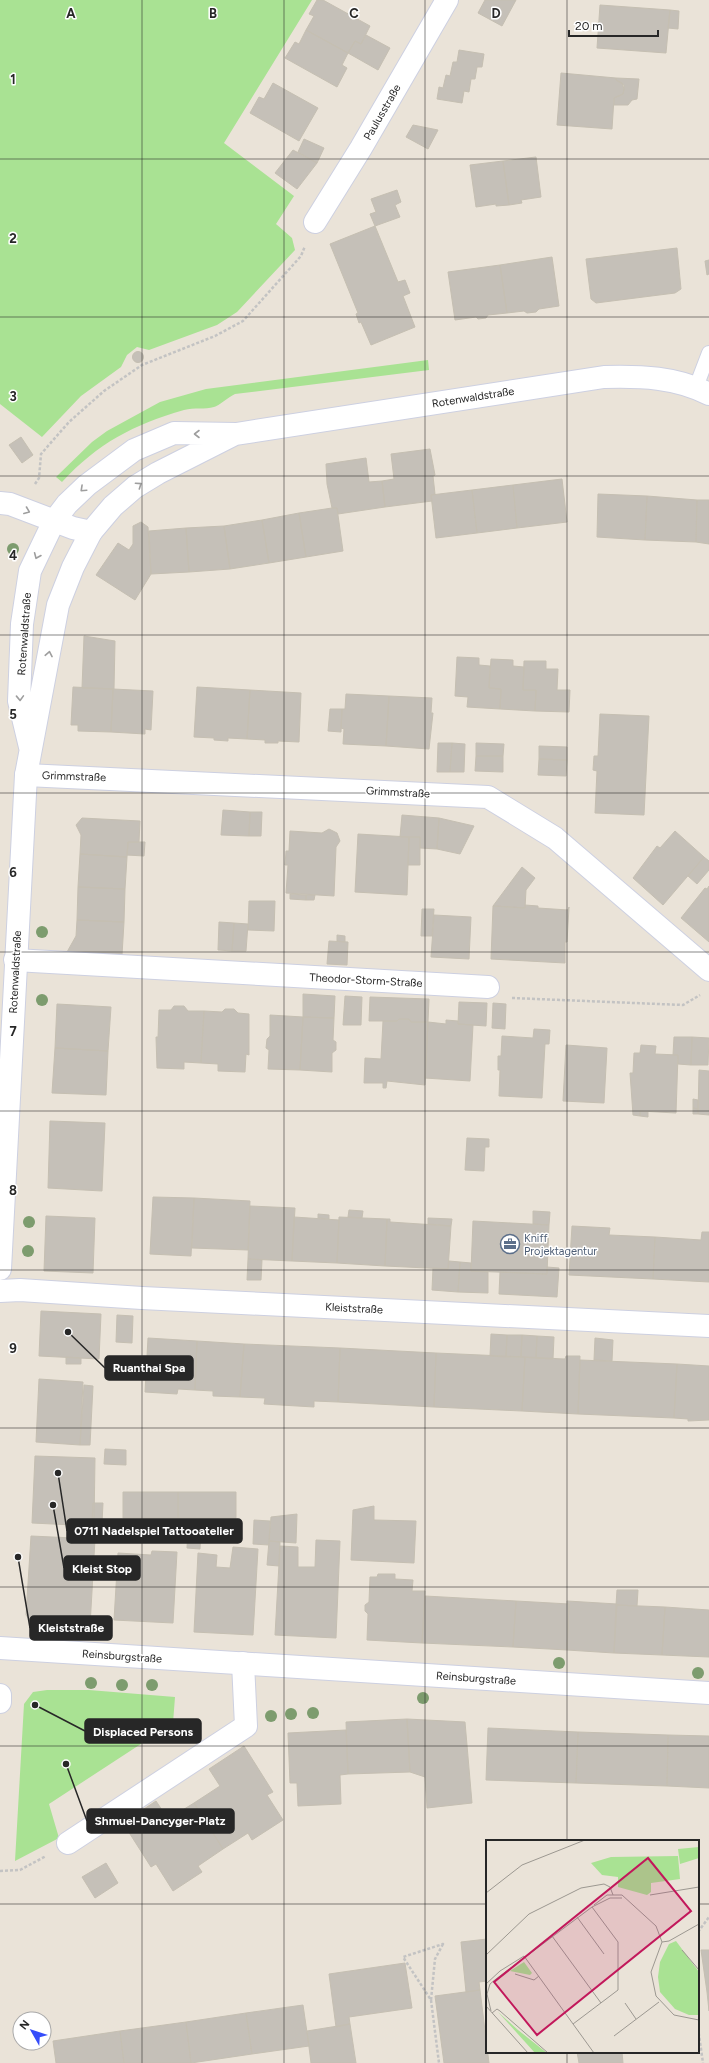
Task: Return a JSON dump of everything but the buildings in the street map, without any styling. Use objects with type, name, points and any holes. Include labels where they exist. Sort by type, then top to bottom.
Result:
[{"type":"street","name":"Paulusstraße","points":[[315,222],[361,148],[447,0]]},
{"type":"street","name":"Rotenwaldstraße","points":[[30,747],[19,701],[22,624],[30,571],[54,521],[68,504],[87,485],[134,450],[174,433],[236,434],[604,377],[637,376],[671,380],[703,391]]},
{"type":"street","name":"Rotenwaldstraße","points":[[0,1269],[15,960],[26,775],[30,747],[58,605],[73,567],[91,532],[113,506],[135,487],[158,473],[236,434]]},
{"type":"street","points":[[9,505],[91,532]]},
{"type":"street","name":"Grimmstraße","points":[[26,775],[488,797],[555,838],[709,970]]},
{"type":"street","name":"Theodor-Storm-Straße","points":[[15,960],[488,987]]},
{"type":"street","name":"Kleiststraße","points":[[0,1291],[20,1290],[142,1298],[709,1326]]},
{"type":"street","name":"Reinsburgstraße","points":[[0,1648],[709,1693]]},
{"type":"street","points":[[68,1843],[246,1726],[243,1663]]},
{"type":"street","points":[[0,1695],[0,1702]]},
{"type":"lane","points":[[703,391],[709,353]]},
{"type":"path","points":[[9,505],[39,478],[41,454],[69,422],[98,396],[142,366],[215,336],[243,321],[301,256]]},
{"type":"path","points":[[488,987],[496,997],[683,1005],[702,994]]},
{"type":"path","points":[[0,1872],[20,1870],[68,1843]]},
{"type":"path","points":[[699,1931],[709,1917]]},
{"type":"path","points":[[431,2000],[403,1957],[442,1944],[435,1960],[431,2000],[439,2063]]},
{"type":"path","points":[[699,2035],[703,2063]]},
{"type":"green space","points":[[0,0],[312,0],[224,143],[294,196],[276,224],[292,238],[295,250],[237,312],[217,325],[149,350],[137,347],[127,355],[121,367],[81,396],[42,437],[0,404]]},
{"type":"green space","points":[[428,360],[429,370],[235,394],[214,407],[184,410],[132,429],[117,437],[89,456],[62,482],[56,477],[92,442],[107,431],[160,402],[206,389]]},
{"type":"green space","points":[[47,1690],[89,1690],[175,1697],[173,1723],[49,1804],[59,1838],[15,1861],[24,1704],[33,1692]]},
{"type":"place","name":"Kniff Projektagentur","points":[[510,1244]]},
{"type":"place","name":"Ruanthai Spa","points":[[68,1332]]},
{"type":"place","name":"0711 Nadelspiel Tattooatelier","points":[[58,1473]]},
{"type":"place","name":"Kleist Stop","points":[[53,1505]]},
{"type":"place","name":"Kleiststraße","points":[[18,1557]]},
{"type":"place","name":"Displaced Persons","points":[[35,1705]]},
{"type":"place","name":"Shmuel-Dancyger-Platz","points":[[66,1764]]}]
